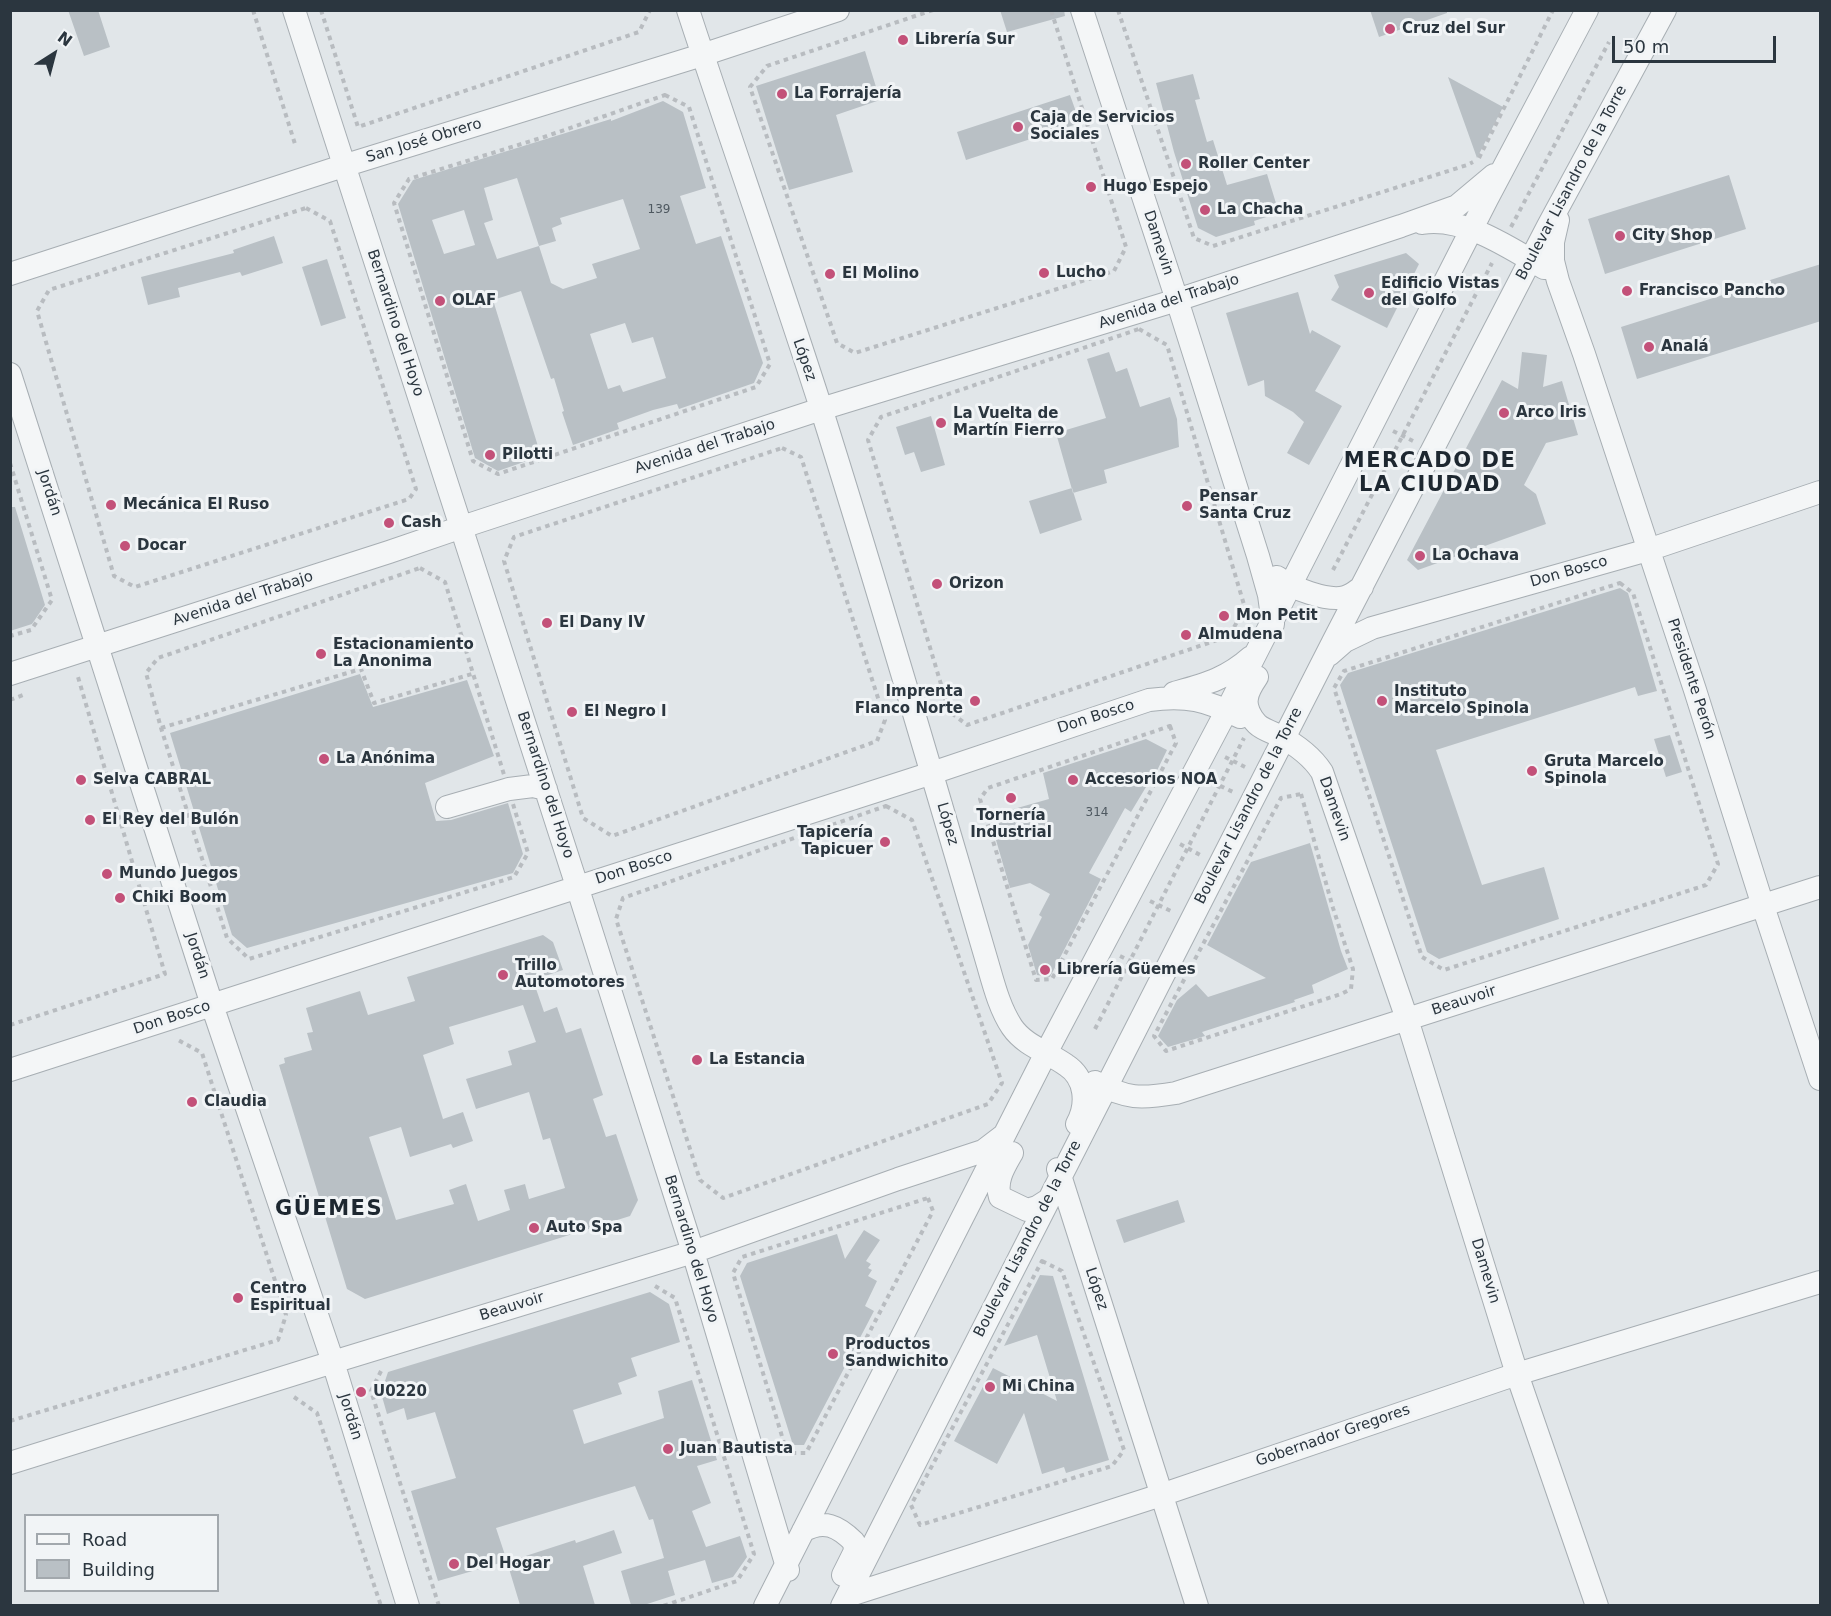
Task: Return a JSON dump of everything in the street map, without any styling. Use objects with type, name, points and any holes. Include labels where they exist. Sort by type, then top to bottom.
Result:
[{"type":"street","name":"Bernardino del Hoyo","points":[[294,10],[462,527],[693,1252],[786,1563]]},
{"type":"street","name":"López","points":[[688,10],[821,409],[932,773],[989,970],[1003,1010],[1013,1028],[1024,1039],[1068,1066],[1083,1089],[1085,1101],[1081,1116],[1060,1155],[1057,1166],[1197,1605]]},
{"type":"street","name":"San José Obrero","points":[[10,274],[838,10]]},
{"type":"street","name":"Damevin","points":[[1082,10],[1177,300],[1269,595],[1275,635],[1272,649],[1249,690],[1246,699],[1247,707],[1263,732],[1307,754],[1322,772],[1407,1019],[1516,1374],[1597,1605]]},
{"type":"street","points":[[765,1605],[778,1595],[786,1563],[1046,1053],[1227,710],[1507,161],[1587,10]]},
{"type":"street","name":"Boulevar Lisandro de la Torre","points":[[838,1602],[1106,1088],[1263,732],[1282,725],[1301,704],[1530,260],[1665,10]]},
{"type":"street","points":[[1651,35],[1676,10]]},
{"type":"street","points":[[1401,226],[1457,206],[1480,188],[1507,161]]},
{"type":"street","name":"Presidente Perón","points":[[1565,195],[1553,242],[1553,261],[1558,281],[1695,690],[1762,906],[1821,1079]]},
{"type":"street","points":[[1401,226],[1432,221],[1473,229],[1544,268],[1558,281]]},
{"type":"street","name":"Avenida del Trabajo","points":[[10,674],[821,409],[1177,300],[1401,226]]},
{"type":"street","name":"Jordán","points":[[10,374],[212,1005],[333,1362],[408,1605]]},
{"type":"street","name":"Don Bosco","points":[[1324,660],[1345,641],[1372,628],[1648,550],[1821,492]]},
{"type":"street","points":[[1258,556],[1280,580],[1324,597],[1338,599],[1349,596],[1362,587]]},
{"type":"street","points":[[1149,700],[1215,681],[1230,674],[1256,652]]},
{"type":"street","name":"Don Bosco","points":[[10,1070],[932,773],[1149,700],[1196,699],[1227,710],[1263,732]]},
{"type":"street","points":[[447,807],[509,789],[532,786],[546,789]]},
{"type":"street","name":"Beauvoir","points":[[1068,1066],[1119,1094],[1154,1097],[1176,1093],[1821,888]]},
{"type":"street","points":[[1048,1200],[1028,1210],[1000,1197],[998,1190],[1004,1167],[1030,1119],[1032,1081],[1044,1068],[1063,1064],[1068,1066]]},
{"type":"street","name":"Beauvoir","points":[[10,1463],[693,1252],[983,1151],[1006,1134]]},
{"type":"street","name":"Gobernador Gregores","points":[[838,1602],[1516,1374],[1821,1282]]},
{"type":"street","points":[[803,1531],[814,1524],[830,1526],[840,1530],[854,1542],[855,1551],[838,1602]]},
{"type":"street","points":[[756,1605],[778,1595]]},
{"type":"path","points":[[253,10],[295,144]]},
{"type":"path","points":[[321,10],[358,127],[639,32],[650,10]]},
{"type":"path","points":[[933,10],[767,66],[750,87],[837,343],[855,353],[1114,271],[1126,247],[1051,10]]},
{"type":"path","points":[[1118,10],[1194,237],[1213,246],[1467,165],[1479,158],[1553,10]]},
{"type":"path","points":[[1333,570],[1609,42]]},
{"type":"path","points":[[665,95],[689,107],[770,364],[756,387],[498,474],[473,461],[394,203],[410,179],[665,95]]},
{"type":"path","points":[[306,208],[330,221],[416,489],[409,499],[135,587],[114,576],[37,310],[49,290],[306,208]]},
{"type":"path","points":[[1139,329],[1167,345],[1245,608],[1228,636],[967,725],[949,711],[868,440],[881,417],[1139,329]]},
{"type":"path","points":[[1386,428],[1419,444]]},
{"type":"path","points":[[782,448],[801,457],[869,672],[885,720],[877,741],[612,836],[583,818],[504,561],[514,537],[782,448]]},
{"type":"path","points":[[10,463],[52,600],[31,630],[10,636]]},
{"type":"path","points":[[1333,556],[1344,562]]},
{"type":"path","points":[[420,568],[444,582],[472,674],[528,853],[514,877],[249,959],[227,938],[146,673],[158,658],[420,568]]},
{"type":"path","points":[[1620,583],[1633,593],[1718,864],[1706,885],[1444,970],[1422,957],[1334,688],[1344,671],[1620,583]]},
{"type":"path","points":[[161,728],[309,687],[361,669],[374,703],[472,674]]},
{"type":"path","points":[[10,1024],[165,974],[78,677]]},
{"type":"path","points":[[1170,726],[1176,743],[1052,979],[1036,980],[980,799],[988,788],[1170,726]]},
{"type":"path","points":[[1095,1029],[1233,761],[1263,732]]},
{"type":"path","points":[[1217,753],[1250,770]]},
{"type":"path","points":[[1204,777],[1238,794]]},
{"type":"path","points":[[1301,794],[1353,969],[1351,989],[1166,1051],[1154,1036],[1281,798],[1301,794]]},
{"type":"path","points":[[886,806],[912,820],[1002,1083],[988,1104],[723,1198],[700,1180],[616,920],[623,898],[886,806]]},
{"type":"path","points":[[1171,839],[1205,857]]},
{"type":"path","points":[[1142,897],[1176,914]]},
{"type":"path","points":[[1113,953],[1147,969]]},
{"type":"path","points":[[10,1421],[278,1340],[286,1315],[202,1053]]},
{"type":"path","points":[[928,1198],[933,1211],[806,1453],[787,1453],[733,1273],[742,1257],[928,1198]]},
{"type":"path","points":[[1042,1261],[1062,1271],[1124,1450],[1112,1466],[920,1525],[911,1505],[1042,1261]]},
{"type":"path","points":[[652,1284],[675,1298],[754,1554],[737,1581],[663,1605]]},
{"type":"path","points":[[383,1366],[371,1391],[439,1605]]},
{"type":"path","points":[[290,1394],[317,1413],[381,1605]]},
{"type":"building","points":[[68,10],[98,10],[110,47],[84,56]]},
{"type":"building","points":[[1000,10],[1064,10],[1065,16],[1007,32]]},
{"type":"building","name":"Cruz del Sur","points":[[1370,10],[1447,10],[1447,13],[1379,37]]},
{"type":"building","points":[[865,51],[880,100],[836,115],[853,172],[789,190],[756,86]]},
{"type":"building","points":[[1193,74],[1200,99],[1195,100],[1207,142],[1213,140],[1227,185],[1267,174],[1279,213],[1254,221],[1255,225],[1216,237],[1198,228],[1174,152],[1156,83]]},
{"type":"building","points":[[1448,77],[1503,107],[1477,158]]},
{"type":"building","name":"Caja de Servicios Sociales","points":[[1070,95],[1080,123],[966,160],[957,132]]},
{"type":"building","points":[[663,101],[683,112],[706,188],[680,196],[696,244],[721,236],[763,363],[754,383],[679,409],[677,404],[653,410],[617,423],[619,429],[573,445],[554,378],[551,379],[521,291],[493,300],[541,456],[498,471],[475,458],[398,204],[413,180],[611,119],[611,121]],"holes":[[[517,178],[539,246],[497,259],[484,223],[493,220],[484,188]],[[623,199],[640,249],[592,264],[597,278],[563,289],[551,283],[539,246],[556,241],[552,228],[562,224],[560,218]],[[464,210],[475,245],[444,254],[432,220]],[[625,323],[632,343],[653,337],[666,378],[623,392],[620,385],[608,389],[590,334]]]},
{"type":"building","points":[[1729,175],[1746,229],[1605,274],[1588,219]]},
{"type":"building","points":[[274,236],[283,263],[242,276],[240,272],[178,288],[180,297],[148,305],[141,277],[234,253],[233,250]]},
{"type":"building","name":"Edificio Vistas del Golfo","points":[[1406,253],[1419,264],[1387,328],[1331,300],[1339,287],[1334,275]]},
{"type":"building","points":[[327,259],[346,318],[321,326],[302,267]]},
{"type":"building","points":[[1821,264],[1821,321],[1637,379],[1621,327]]},
{"type":"building","points":[[1298,292],[1310,334],[1312,330],[1341,346],[1315,391],[1342,406],[1309,465],[1287,453],[1304,422],[1293,412],[1265,396],[1264,380],[1248,386],[1226,313]]},
{"type":"building","points":[[1109,352],[1116,372],[1127,368],[1140,407],[1170,397],[1177,419],[1179,447],[1104,470],[1107,483],[1073,493],[1056,433],[1106,418],[1087,359]]},
{"type":"building","points":[[1522,352],[1547,355],[1543,387],[1562,381],[1578,435],[1546,443],[1524,485],[1536,494],[1546,524],[1418,570],[1407,560],[1502,380],[1518,389]]},
{"type":"building","points":[[931,416],[945,465],[921,472],[914,452],[905,455],[896,427]]},
{"type":"building","points":[[1072,488],[1082,520],[1040,534],[1029,501]]},
{"type":"building","points":[[10,507],[15,507],[45,605],[32,624],[10,631]]},
{"type":"building","points":[[1620,588],[1628,593],[1657,691],[1638,696],[1635,687],[1436,750],[1482,885],[1544,867],[1559,919],[1439,959],[1427,952],[1340,685],[1348,673]]},
{"type":"building","points":[[360,674],[373,707],[467,680],[494,756],[425,783],[436,821],[451,820],[508,803],[523,854],[513,873],[247,948],[232,935],[170,733]]},
{"type":"building","points":[[1670,735],[1682,772],[1666,777],[1654,739]]},
{"type":"building","points":[[1146,739],[1167,750],[1151,783],[1149,782],[1131,812],[1125,808],[1089,873],[1101,879],[1050,977],[1037,975],[1028,945],[1050,894],[1030,883],[1010,888],[989,816],[1049,799],[1043,773]]},
{"type":"building","points":[[1310,843],[1348,969],[1312,985],[1314,993],[1294,1000],[1295,1002],[1202,1032],[1205,1036],[1168,1047],[1158,1036],[1177,1000],[1196,984],[1208,997],[1266,978],[1207,945],[1251,862]]},
{"type":"building","points":[[543,935],[553,942],[563,970],[533,980],[544,1012],[557,1007],[566,1033],[581,1028],[603,1095],[593,1099],[606,1137],[616,1134],[638,1200],[630,1216],[365,1299],[347,1289],[279,1065],[285,1063],[284,1058],[312,1050],[307,1033],[313,1032],[306,1008],[360,991],[368,1015],[415,1001],[407,977]],"holes":[[[523,1005],[536,1042],[508,1051],[512,1065],[466,1079],[476,1109],[529,1092],[543,1140],[550,1138],[565,1188],[529,1199],[525,1184],[504,1190],[510,1210],[478,1221],[466,1184],[449,1190],[454,1204],[396,1220],[369,1137],[401,1127],[410,1157],[451,1144],[453,1148],[473,1141],[463,1112],[443,1119],[423,1055],[454,1044],[449,1027]]]},
{"type":"building","points":[[1178,1200],[1185,1222],[1124,1243],[1116,1220]]},
{"type":"building","points":[[864,1230],[880,1240],[866,1261],[871,1264],[868,1268],[872,1270],[868,1276],[877,1281],[865,1306],[874,1311],[804,1445],[793,1445],[740,1276],[747,1263],[837,1234],[845,1259]]},
{"type":"building","points":[[1040,1275],[1053,1276],[1109,1460],[1066,1473],[1064,1467],[1042,1474],[1024,1413],[997,1464],[954,1441],[993,1368],[1057,1401],[1037,1335],[1004,1346]]},
{"type":"building","points":[[650,1292],[669,1304],[680,1342],[631,1358],[637,1376],[618,1383],[622,1394],[573,1410],[584,1444],[664,1418],[658,1391],[692,1380],[717,1460],[697,1466],[711,1503],[692,1511],[706,1547],[740,1536],[747,1557],[733,1577],[712,1583],[705,1560],[668,1571],[675,1595],[644,1605],[631,1605],[621,1571],[664,1558],[653,1519],[649,1520],[635,1486],[496,1528],[507,1561],[438,1581],[411,1491],[456,1478],[435,1412],[407,1420],[404,1408],[387,1414],[381,1393],[388,1372]]},
{"type":"building","points":[[614,1530],[622,1553],[583,1566],[595,1605],[520,1605],[507,1562]]},
{"type":"place","name":"Cruz del Sur","points":[[1390,29]]},
{"type":"place","name":"Librería Sur","points":[[903,40]]},
{"type":"place","name":"La Forrajería","points":[[782,94]]},
{"type":"place","name":"Caja de Servicios Sociales","points":[[1018,127]]},
{"type":"place","name":"Roller Center","points":[[1186,164]]},
{"type":"place","name":"Hugo Espejo","points":[[1091,187]]},
{"type":"place","name":"La Chacha","points":[[1205,210]]},
{"type":"place","name":"City Shop","points":[[1620,236]]},
{"type":"place","name":"Lucho","points":[[1044,273]]},
{"type":"place","name":"El Molino","points":[[830,274]]},
{"type":"place","name":"Francisco Pancho","points":[[1627,291]]},
{"type":"place","name":"Edificio Vistas del Golfo","points":[[1369,293]]},
{"type":"place","name":"OLAF","points":[[440,301]]},
{"type":"place","name":"Analá","points":[[1649,347]]},
{"type":"place","name":"Arco Iris","points":[[1504,413]]},
{"type":"place","name":"La Vuelta de Martín Fierro","points":[[941,423]]},
{"type":"place","name":"Pilotti","points":[[490,455]]},
{"type":"place","name":"Mecánica El Ruso","points":[[111,505]]},
{"type":"place","name":"Pensar Santa Cruz","points":[[1187,506]]},
{"type":"place","name":"Cash","points":[[389,523]]},
{"type":"place","name":"Docar","points":[[125,546]]},
{"type":"place","name":"La Ochava","points":[[1420,556]]},
{"type":"place","name":"Orizon","points":[[937,584]]},
{"type":"place","name":"Mon Petit","points":[[1224,616]]},
{"type":"place","name":"El Dany IV","points":[[547,623]]},
{"type":"place","name":"Almudena","points":[[1186,635]]},
{"type":"place","name":"Estacionamiento La Anonima","points":[[321,654]]},
{"type":"place","name":"Imprenta Flanco Norte","points":[[975,701]]},
{"type":"place","name":"Instituto Marcelo Spinola","points":[[1382,701]]},
{"type":"place","name":"El Negro I","points":[[572,712]]},
{"type":"place","name":"La Anónima","points":[[324,759]]},
{"type":"place","name":"Gruta Marcelo Spinola","points":[[1532,771]]},
{"type":"place","name":"Selva CABRAL","points":[[81,780]]},
{"type":"place","name":"Accesorios NOA","points":[[1073,780]]},
{"type":"place","name":"Tornería Industrial","points":[[1011,798]]},
{"type":"place","name":"El Rey del Bulón","points":[[90,820]]},
{"type":"place","name":"Tapicería Tapicuer","points":[[885,842]]},
{"type":"place","name":"Mundo Juegos","points":[[107,874]]},
{"type":"place","name":"Chiki Boom","points":[[120,898]]},
{"type":"place","name":"Librería Güemes","points":[[1045,970]]},
{"type":"place","name":"Trillo Automotores","points":[[503,975]]},
{"type":"place","name":"La Estancia","points":[[697,1060]]},
{"type":"place","name":"Claudia","points":[[192,1102]]},
{"type":"place","name":"Auto Spa","points":[[534,1228]]},
{"type":"place","name":"Centro Espiritual","points":[[238,1298]]},
{"type":"place","name":"Productos Sandwichito","points":[[833,1354]]},
{"type":"place","name":"Mi China","points":[[990,1387]]},
{"type":"place","name":"U0220","points":[[361,1392]]},
{"type":"place","name":"Juan Bautista","points":[[668,1449]]},
{"type":"place","name":"Del Hogar","points":[[454,1564]]},
{"type":"district","name":"MERCADO DE LA CIUDAD","points":[[1430,474]]},
{"type":"district","name":"GÜEMES","points":[[329,1210]]}]
